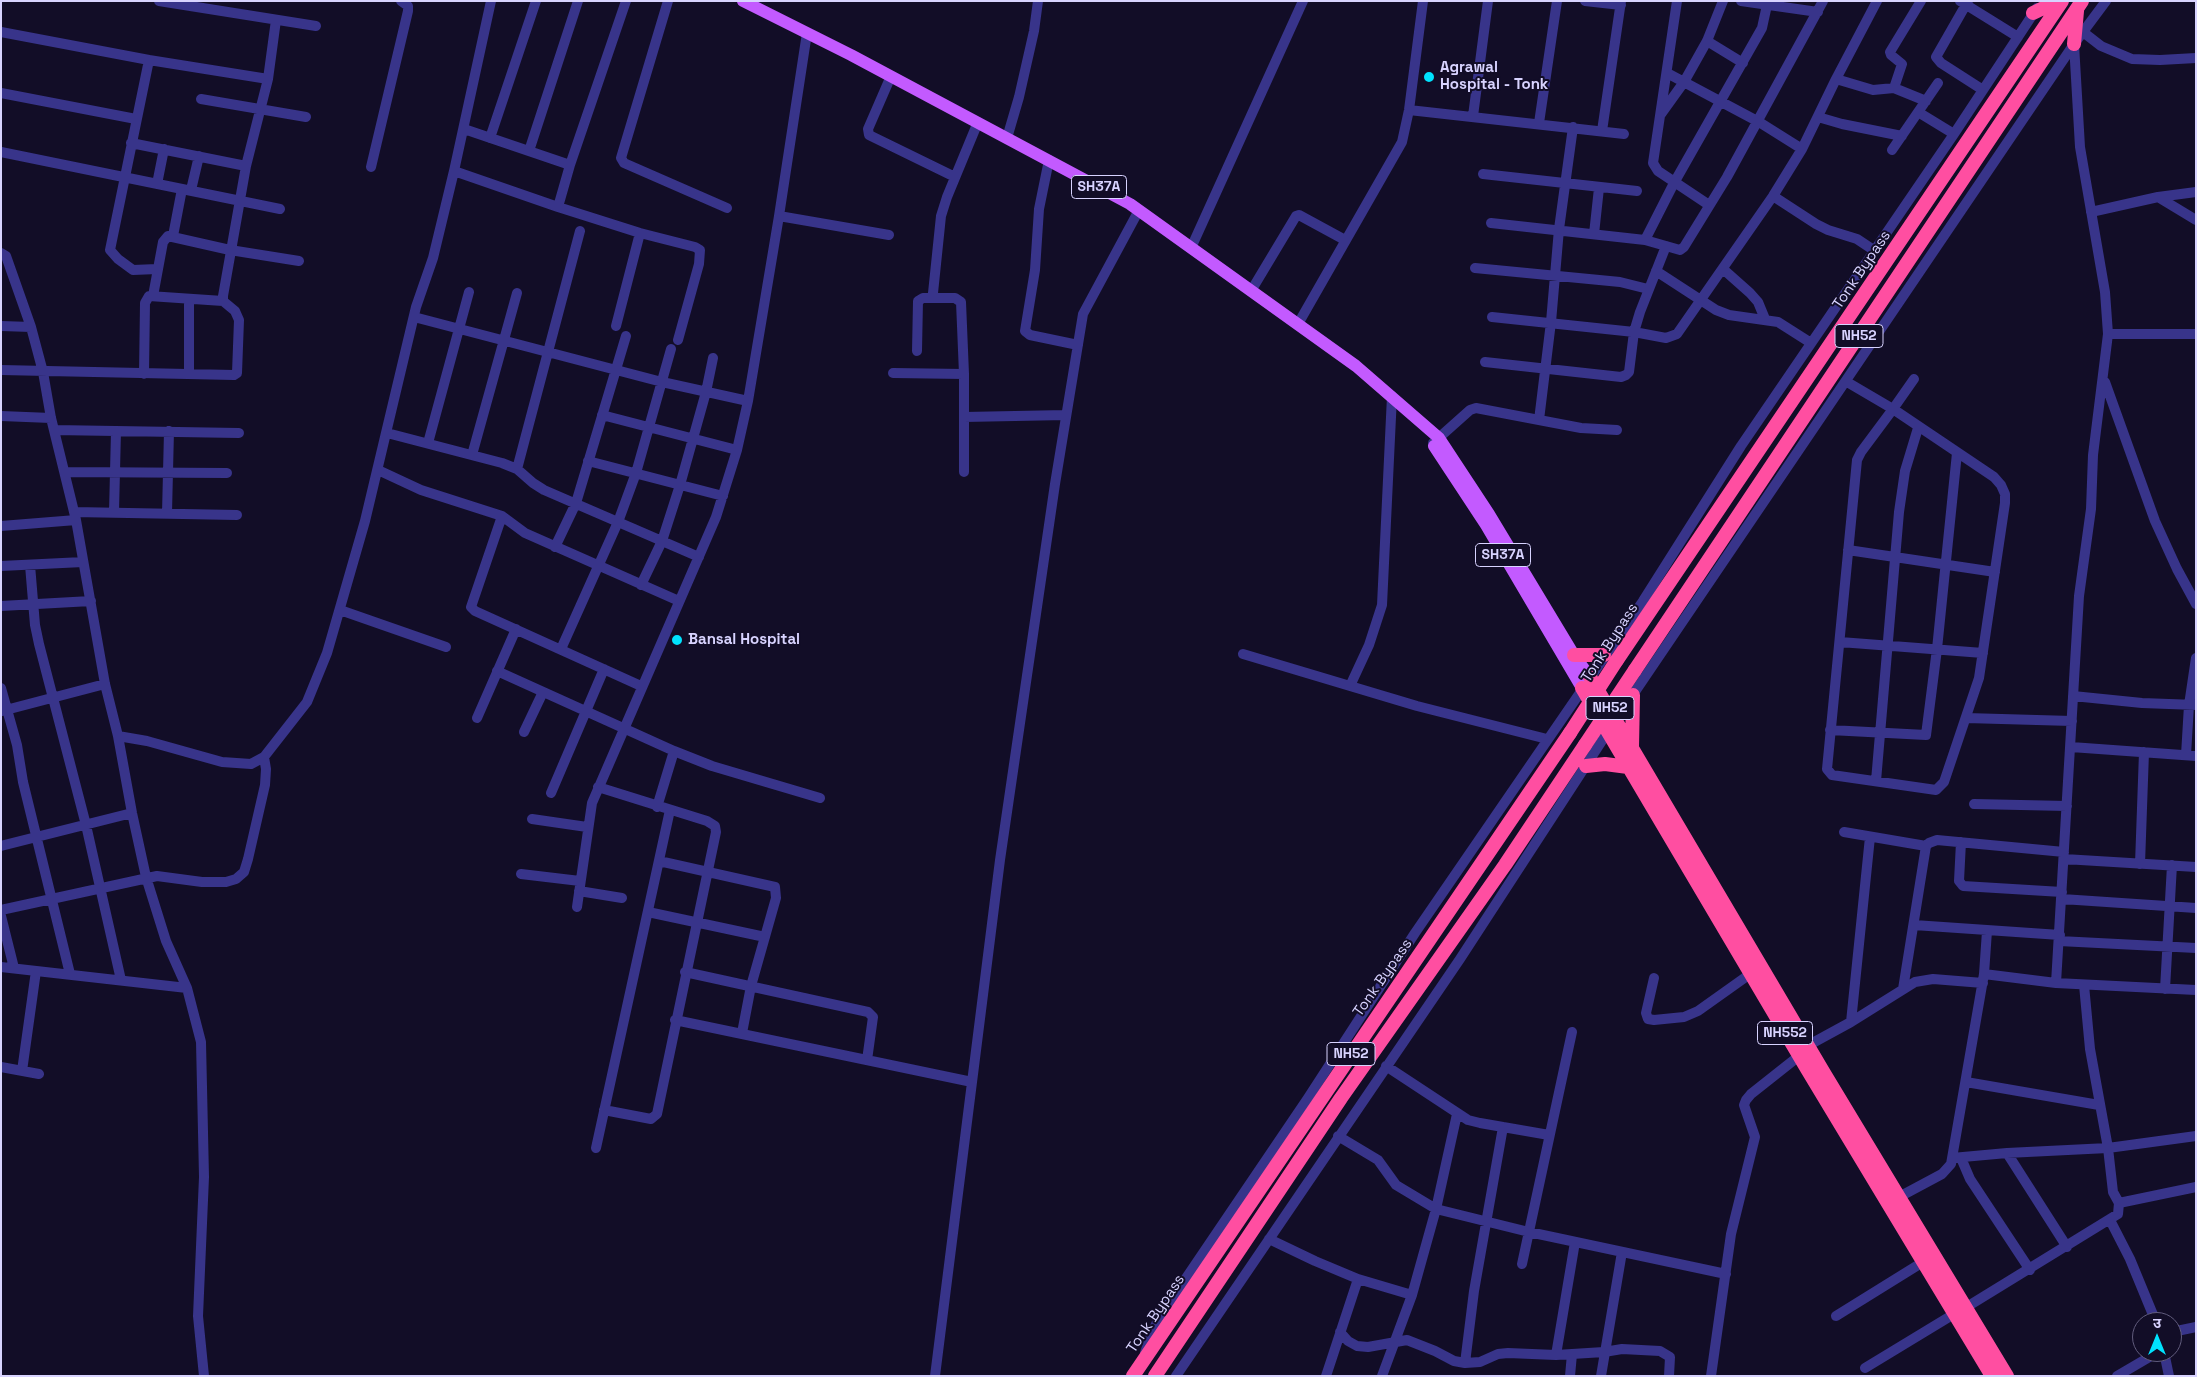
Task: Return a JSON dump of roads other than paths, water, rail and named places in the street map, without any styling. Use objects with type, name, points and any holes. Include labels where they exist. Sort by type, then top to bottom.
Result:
[{"type":"highway","points":[[2034,13],[2058,1]]},
{"type":"highway","name":"Tonk Bypass","points":[[1133,1376],[1570,733],[1610,657],[2062,1]]},
{"type":"highway","points":[[2074,44],[2080,4]]},
{"type":"highway","name":"NH52","points":[[1155,1376],[1336,1106],[1505,865],[2080,4]]},
{"type":"highway","points":[[1574,655],[1610,657]]},
{"type":"highway","name":"NH552","points":[[1586,683],[1612,727],[1628,767],[1750,974],[1899,1197],[1960,1311],[1992,1376]]},
{"type":"highway","points":[[1632,749],[1633,695]]},
{"type":"highway","name":"NH552","points":[[1612,727],[1632,749],[1923,1262],[2007,1376]]},
{"type":"highway","points":[[1586,766],[1606,764],[1628,767]]},
{"type":"main road","name":"SH37A","points":[[743,1],[978,122],[1139,210],[1356,366],[1392,396],[1421,424],[1436,441],[1490,514],[1574,655],[1586,683]]},
{"type":"main road","name":"SH37A","points":[[1436,441],[1486,525],[1586,683]]},
{"type":"street","points":[[159,1],[316,26]]},
{"type":"street","points":[[371,167],[408,11],[408,6],[402,1]]},
{"type":"street","points":[[118,736],[147,741],[222,762],[251,764],[264,757],[307,702],[327,653],[378,470],[414,317],[433,258],[454,171],[491,1]]},
{"type":"street","points":[[529,151],[578,1]]},
{"type":"street","points":[[558,207],[570,164],[626,1]]},
{"type":"street","points":[[668,1],[621,158],[624,163],[727,208]]},
{"type":"street","points":[[1007,138],[1019,98],[1034,31],[1038,1]]},
{"type":"street","points":[[1191,248],[1303,1]]},
{"type":"street","points":[[1298,324],[1402,142],[1409,110],[1423,1]]},
{"type":"street","points":[[1473,116],[1488,1]]},
{"type":"street","points":[[1540,123],[1557,1]]},
{"type":"street","points":[[1585,1],[1621,3],[1602,131]]},
{"type":"street","points":[[1678,1],[1654,168],[1710,205]]},
{"type":"street","points":[[1661,114],[1684,82],[1707,41],[1723,1]]},
{"type":"street","points":[[1741,1],[1818,12]]},
{"type":"street","points":[[1491,223],[1645,240],[1680,250],[1684,247],[1710,205],[1759,122],[1824,1]]},
{"type":"street","points":[[1492,316],[1634,332],[1666,338],[1677,334],[1773,196],[1802,149],[1836,79],[1878,1]]},
{"type":"street","points":[[1894,88],[1902,64],[1891,56],[1890,52],[1921,1]]},
{"type":"street","points":[[1143,1362],[1150,1337],[1159,1318],[1308,1098],[1415,933],[1547,739],[1586,683],[1610,657],[1642,601],[1741,446],[1875,251],[2042,1]]},
{"type":"street","points":[[1176,1376],[1460,959],[1633,695],[1847,382],[2074,44],[2106,1]]},
{"type":"street","points":[[490,138],[534,2]]},
{"type":"street","points":[[1983,90],[1941,63],[1936,57],[1965,2],[2018,37]]},
{"type":"street","points":[[1645,240],[1674,183],[1762,28],[1771,4]]},
{"type":"street","points":[[224,301],[230,250],[246,166],[268,79],[276,20]]},
{"type":"street","points":[[1,32],[149,60],[268,79]]},
{"type":"street","points":[[2083,32],[2101,46],[2132,59],[2196,58]]},
{"type":"street","points":[[577,907],[592,803],[641,686],[699,557],[723,496],[736,450],[748,401],[807,33]]},
{"type":"street","points":[[1707,41],[1743,63]]},
{"type":"street","points":[[2056,983],[2079,596],[2090,509],[2093,455],[2108,334],[2105,292],[2080,147],[2074,44]]},
{"type":"street","points":[[149,60],[110,250],[118,259],[133,270],[158,270]]},
{"type":"street","points":[[1667,73],[1759,122],[1802,149]]},
{"type":"street","points":[[890,76],[868,129],[869,135],[955,177]]},
{"type":"street","points":[[1836,79],[1873,90],[1894,88],[1926,101]]},
{"type":"street","points":[[1892,150],[1938,83]]},
{"type":"street","points":[[1,93],[136,119]]},
{"type":"street","points":[[201,99],[306,117]]},
{"type":"street","points":[[1409,110],[1540,123],[1624,134]]},
{"type":"street","points":[[1918,112],[1954,134]]},
{"type":"street","points":[[1818,117],[1902,136]]},
{"type":"street","points":[[934,298],[939,226],[947,197],[978,122]]},
{"type":"street","points":[[1539,420],[1551,322],[1559,229],[1573,127]]},
{"type":"street","points":[[464,129],[570,164]]},
{"type":"street","points":[[131,143],[246,166]]},
{"type":"street","points":[[157,184],[164,149]]},
{"type":"street","points":[[1,152],[280,209]]},
{"type":"street","points":[[173,236],[198,156]]},
{"type":"street","points":[[1049,160],[1039,209],[1035,270],[1025,331],[1030,335],[1078,345]]},
{"type":"street","points":[[454,171],[558,207],[700,250],[699,264],[678,340]]},
{"type":"street","points":[[1483,174],[1637,191]]},
{"type":"street","points":[[1594,234],[1600,188]]},
{"type":"street","points":[[2091,212],[2158,197],[2196,192]]},
{"type":"street","points":[[1773,196],[1816,224],[1828,230],[1857,239],[1875,251]]},
{"type":"street","points":[[2158,197],[2196,220]]},
{"type":"street","points":[[935,1376],[1000,860],[1066,415],[1083,314],[1139,210]]},
{"type":"street","points":[[1251,291],[1296,216],[1299,215],[1345,240]]},
{"type":"street","points":[[779,216],[889,235]]},
{"type":"street","points":[[517,469],[580,232]]},
{"type":"street","points":[[616,326],[640,233]]},
{"type":"street","points":[[153,296],[165,238],[173,236],[230,250],[299,261]]},
{"type":"street","points":[[1485,362],[1622,377],[1626,375],[1629,372],[1634,332],[1648,289],[1666,246]]},
{"type":"street","points":[[3,252],[31,327],[43,372],[51,418],[75,516],[105,684],[118,736],[146,877],[166,941],[187,988],[201,1042],[204,1177],[198,1316],[204,1376]]},
{"type":"street","points":[[1475,268],[1620,282],[1648,289]]},
{"type":"street","points":[[1723,269],[1758,302],[1765,319]]},
{"type":"street","points":[[1656,271],[1701,302],[1729,315],[1778,322],[1811,344]]},
{"type":"street","points":[[428,443],[468,292]]},
{"type":"street","points":[[472,455],[517,293]]},
{"type":"street","points":[[1,370],[43,372],[144,374],[234,375],[237,373],[238,315],[224,301],[149,296],[145,303],[144,374]]},
{"type":"street","points":[[917,351],[918,301],[923,298],[955,298],[961,302],[964,374],[964,472]]},
{"type":"street","points":[[189,299],[189,374]]},
{"type":"street","points":[[414,317],[662,382],[748,401]]},
{"type":"street","points":[[1,326],[31,327]]},
{"type":"street","points":[[2108,334],[2196,334]]},
{"type":"street","points":[[555,547],[576,503],[626,336]]},
{"type":"street","points":[[561,649],[618,522],[636,473],[670,349]]},
{"type":"street","points":[[641,585],[662,541],[680,485],[694,439],[713,358]]},
{"type":"street","points":[[894,373],[964,374]]},
{"type":"street","points":[[2103,378],[2155,521],[2177,569],[2196,604]]},
{"type":"street","points":[[1847,382],[1893,409],[1918,428],[1994,477],[2001,485],[2005,494],[1979,678],[1940,788],[1936,790],[1829,774],[1827,769],[1857,460],[1893,409],[1914,379]]},
{"type":"street","points":[[1350,686],[1370,645],[1382,605],[1392,396]]},
{"type":"street","points":[[1436,441],[1470,410],[1476,408],[1581,428],[1617,430]]},
{"type":"street","points":[[602,415],[736,450]]},
{"type":"street","points":[[964,417],[1066,415]]},
{"type":"street","points":[[1,416],[51,418]]},
{"type":"street","points":[[1876,782],[1886,645],[1902,488],[1918,428]]},
{"type":"street","points":[[54,430],[239,432]]},
{"type":"street","points":[[114,512],[116,431]]},
{"type":"street","points":[[166,513],[170,431]]},
{"type":"street","points":[[387,433],[517,469],[533,483],[699,557]]},
{"type":"street","points":[[1830,730],[1926,735],[1937,649],[1957,453]]},
{"type":"street","points":[[588,461],[723,496]]},
{"type":"street","points":[[378,470],[421,490],[502,516],[525,533],[598,567],[680,601]]},
{"type":"street","points":[[65,472],[227,473]]},
{"type":"street","points":[[1,526],[114,512],[237,515]]},
{"type":"street","points":[[502,516],[471,607],[475,611],[641,686]]},
{"type":"street","points":[[1848,550],[1945,563],[1995,572]]},
{"type":"street","points":[[1,566],[83,562]]},
{"type":"street","points":[[30,565],[39,644],[86,825],[121,980]]},
{"type":"street","points":[[1,606],[91,600]]},
{"type":"street","points":[[340,610],[446,647]]},
{"type":"street","points":[[477,718],[516,629]]},
{"type":"street","points":[[1840,642],[1983,653]]},
{"type":"street","points":[[1243,654],[1417,706],[1547,739]]},
{"type":"street","points":[[2070,747],[2191,756],[2192,705],[2196,658]]},
{"type":"street","points":[[551,793],[604,669]]},
{"type":"street","points":[[498,671],[674,751],[712,766],[820,798]]},
{"type":"street","points":[[4,710],[105,684]]},
{"type":"street","points":[[1,688],[4,710],[38,837],[70,974]]},
{"type":"street","points":[[524,732],[543,692]]},
{"type":"street","points":[[2073,696],[2192,705]]},
{"type":"street","points":[[1966,718],[2072,721]]},
{"type":"street","points":[[657,807],[674,751]]},
{"type":"street","points":[[2140,864],[2144,752]]},
{"type":"street","points":[[1,910],[146,877],[157,876],[202,882],[226,882],[236,879],[244,872],[265,785],[266,769],[264,757]]},
{"type":"street","points":[[598,787],[657,807],[707,821],[714,826],[716,832],[655,1117],[647,1118],[604,1110]]},
{"type":"street","points":[[1974,804],[2067,806]]},
{"type":"street","points":[[596,1148],[670,810]]},
{"type":"street","points":[[1,846],[132,813]]},
{"type":"street","points":[[532,819],[587,828]]},
{"type":"street","points":[[1844,832],[1926,846]]},
{"type":"street","points":[[1850,1022],[1870,837]]},
{"type":"street","points":[[1903,989],[1926,846],[1932,840],[2140,864],[2196,867]]},
{"type":"street","points":[[1961,842],[1959,881],[1963,886],[2196,908]]},
{"type":"street","points":[[659,861],[775,888],[776,898],[751,986],[742,1033]]},
{"type":"street","points":[[2166,989],[2172,865]]},
{"type":"street","points":[[521,874],[579,886],[622,898]]},
{"type":"street","points":[[648,912],[765,937]]},
{"type":"street","points":[[1,916],[14,968]]},
{"type":"street","points":[[1914,925],[2196,948]]},
{"type":"street","points":[[1899,1197],[1942,1174],[1957,1158],[1966,1082],[1983,979],[1986,931]]},
{"type":"street","points":[[1,967],[187,988]]},
{"type":"street","points":[[22,1071],[36,971]]},
{"type":"street","points":[[685,972],[872,1014],[873,1022],[867,1060]]},
{"type":"street","points":[[1654,978],[1646,1013],[1648,1019],[1654,1020],[1684,1017],[1698,1011],[1750,974]]},
{"type":"street","points":[[1711,1376],[1731,1234],[1755,1137],[1744,1105],[1750,1094],[1803,1051],[1903,989],[1923,980],[1983,979],[2196,990]]},
{"type":"street","points":[[1865,1368],[2068,1247],[2118,1214],[2118,1203],[2113,1192],[2108,1148],[2099,1105],[2086,1019],[2084,985]]},
{"type":"street","points":[[675,1020],[972,1082]]},
{"type":"street","points":[[1522,1264],[1572,1032]]},
{"type":"street","points":[[1386,1066],[1457,1114],[1480,1123],[1549,1135]]},
{"type":"street","points":[[1,1067],[39,1074]]},
{"type":"street","points":[[1966,1082],[2099,1105]]},
{"type":"street","points":[[1382,1376],[1412,1295],[1436,1209],[1457,1114]]},
{"type":"street","points":[[1465,1363],[1474,1291],[1503,1127]]},
{"type":"street","points":[[1338,1136],[1378,1160],[1396,1185],[1436,1209],[1529,1232],[1726,1274]]},
{"type":"street","points":[[1957,1158],[2007,1153],[2108,1148],[2196,1136]]},
{"type":"street","points":[[2007,1153],[2068,1247]]},
{"type":"street","points":[[1957,1158],[2030,1270]]},
{"type":"street","points":[[2118,1203],[2196,1187]]},
{"type":"street","points":[[2110,1220],[2130,1259],[2152,1312]]},
{"type":"street","points":[[1269,1239],[1315,1261],[1358,1278],[1412,1295]]},
{"type":"street","points":[[1556,1355],[1575,1242]]},
{"type":"street","points":[[1601,1376],[1622,1252]]},
{"type":"street","points":[[1836,1316],[1923,1262]]},
{"type":"street","points":[[1326,1376],[1358,1278]]},
{"type":"street","points":[[2182,1330],[2196,1327]]},
{"type":"street","points":[[1340,1332],[1348,1342],[1357,1346],[1368,1347],[1396,1340],[1407,1340],[1454,1361],[1465,1363],[1480,1362],[1498,1354],[1508,1353],[1556,1355],[1632,1349],[1667,1353],[1671,1362],[1669,1376]]},
{"type":"street","points":[[1570,1376],[1572,1354]]},
{"type":"street","points":[[2117,1376],[2141,1362]]},
{"type":"street","points":[[2166,1362],[2169,1376]]},
{"type":"place","name":"Agrawal Hospital - Tonk","points":[[1429,77]]},
{"type":"place","name":"Bansal Hospital","points":[[677,640]]}]
